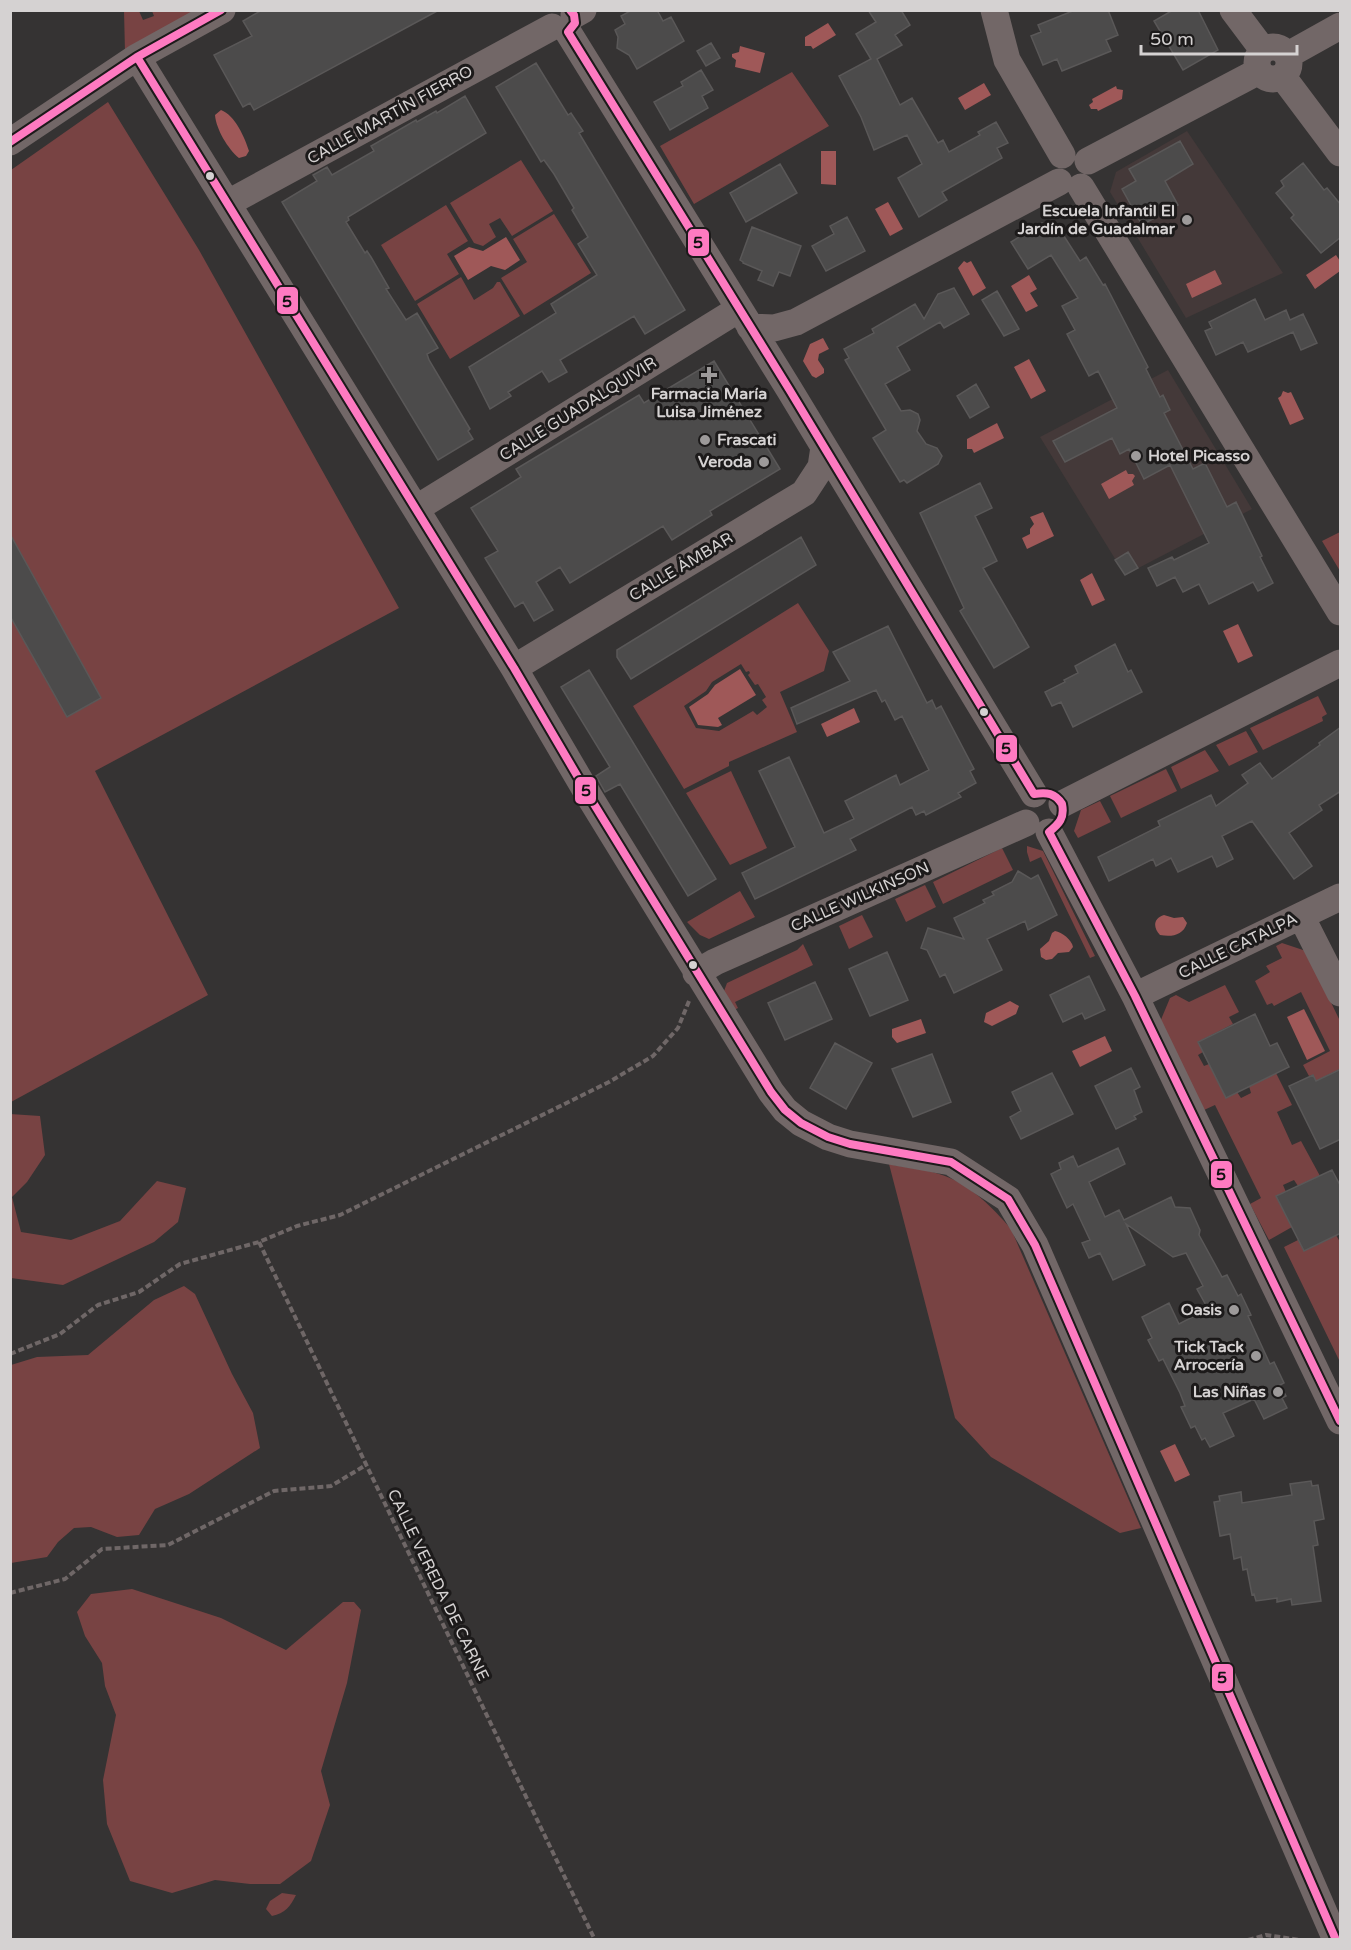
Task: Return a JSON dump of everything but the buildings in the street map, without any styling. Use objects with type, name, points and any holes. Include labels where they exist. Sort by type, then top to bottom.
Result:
[{"type":"street","points":[[10,142],[137,57],[222,10]]},
{"type":"street","points":[[994,10],[1007,60],[1062,156]]},
{"type":"street","points":[[1233,10],[1341,153]]},
{"type":"street","points":[[567,18],[745,318],[1034,794]]},
{"type":"street","name":"CALLE MARTÍN FIERRO","points":[[228,203],[567,18]]},
{"type":"street","points":[[1088,161],[1341,26]]},
{"type":"street","points":[[137,57],[417,508],[692,966],[771,1092],[785,1110],[801,1123],[828,1137],[850,1144],[951,1162],[1008,1199],[1035,1245],[1336,1940]]},
{"type":"street","points":[[745,318],[774,328],[796,322],[1070,185],[1089,178],[1091,172],[1084,156],[1073,152],[1062,156],[1055,165],[1054,171],[1070,185],[1341,612]]},
{"type":"street","name":"CALLE GUADALQUIVIR","points":[[417,508],[745,318]]},
{"type":"street","name":"CALLE ÁMBAR","points":[[514,668],[804,493],[821,466],[824,447]]},
{"type":"street","points":[[1062,804],[1341,663]]},
{"type":"street","points":[[1037,827],[1055,828],[1063,818],[1062,804],[1059,799],[1047,792],[1034,794],[1028,798],[1023,810],[1037,827],[1135,996],[1341,1421]]},
{"type":"street","name":"CALLE WILKINSON","points":[[692,966],[715,962],[1037,827]]},
{"type":"street","name":"CALLE CATALPA","points":[[1135,996],[1341,897]]},
{"type":"street","points":[[1301,915],[1341,993]]},
{"type":"path","points":[[10,1353],[60,1334],[98,1305],[139,1292],[180,1264],[259,1242],[297,1226],[340,1215],[609,1082],[653,1056],[678,1028],[691,993],[687,983],[691,976],[692,966]]},
{"type":"path","name":"CALLE VEREDA DE CARNE","points":[[259,1242],[595,1940]]},
{"type":"path","points":[[10,1593],[65,1579],[102,1549],[168,1545],[274,1491],[331,1486],[366,1465]]},
{"type":"path","points":[[1248,1940],[1266,1935],[1300,1940]]},
{"type":"shaded area","points":[[124,11],[139,11],[143,20],[154,16],[152,11],[200,11],[125,52]]},
{"type":"shaded area","points":[[828,23],[836,35],[813,49],[811,46],[805,46],[805,37]]},
{"type":"shaded area","points":[[740,46],[765,53],[760,73],[735,67],[736,60],[732,54],[739,52]]},
{"type":"shaded area","points":[[792,72],[829,126],[694,204],[660,146]]},
{"type":"shaded area","points":[[984,83],[991,95],[965,110],[958,98]]},
{"type":"shaded area","points":[[1116,86],[1117,89],[1123,90],[1122,99],[1098,111],[1091,109],[1089,105],[1093,102],[1092,99]]},
{"type":"shaded area","points":[[108,102],[199,250],[399,608],[95,771],[208,995],[11,1102],[11,170]]},
{"type":"shaded area","points":[[221,110],[239,127],[249,151],[246,156],[239,158],[223,138],[215,115]]},
{"type":"shaded area","name":"Escuela Infantil El Jardín de Guadalmar","points":[[1187,131],[1283,273],[1186,318],[1110,192],[1116,172]]},
{"type":"shaded area","points":[[821,151],[836,151],[836,185],[821,184]]},
{"type":"shaded area","points":[[521,160],[553,211],[512,236],[500,218],[489,224],[496,237],[483,246],[474,243],[450,203]]},
{"type":"shaded area","points":[[888,202],[903,229],[890,236],[875,209]]},
{"type":"shaded area","points":[[446,205],[468,241],[447,254],[459,274],[415,301],[381,245]]},
{"type":"shaded area","points":[[554,214],[591,273],[524,315],[501,278],[527,262],[513,239]]},
{"type":"shaded area","points":[[506,237],[520,260],[505,270],[491,266],[468,280],[454,256],[469,247],[483,251]]},
{"type":"shaded area","points":[[1336,255],[1340,261],[1340,271],[1315,289],[1306,275]]},
{"type":"shaded area","points":[[964,261],[967,263],[971,261],[986,288],[973,296],[958,268]]},
{"type":"shaded area","points":[[1215,270],[1222,284],[1192,298],[1186,284]]},
{"type":"shaded area","points":[[1029,275],[1037,289],[1030,293],[1038,306],[1026,312],[1011,286]]},
{"type":"shaded area","points":[[461,277],[474,300],[500,282],[520,316],[450,359],[417,304]]},
{"type":"shaded area","points":[[823,338],[829,349],[819,354],[818,360],[824,373],[816,378],[812,376],[803,361],[810,344]]},
{"type":"shaded area","points":[[1029,359],[1046,391],[1031,399],[1014,367]]},
{"type":"shaded area","name":"Hotel Picasso","points":[[1168,370],[1252,509],[1125,575],[1040,437]]},
{"type":"shaded area","points":[[1283,391],[1291,392],[1304,419],[1290,425],[1278,398]]},
{"type":"shaded area","points":[[997,423],[1004,438],[974,453],[972,449],[967,449],[967,439]]},
{"type":"shaded area","points":[[1126,470],[1128,474],[1135,476],[1132,481],[1134,485],[1109,499],[1101,484]]},
{"type":"shaded area","points":[[1043,512],[1054,536],[1027,549],[1022,538],[1030,534],[1030,529],[1034,524],[1030,517]]},
{"type":"shaded area","points":[[1340,532],[1340,571],[1322,541]]},
{"type":"shaded area","points":[[1092,573],[1105,600],[1092,606],[1080,580]]},
{"type":"shaded area","points":[[798,603],[829,651],[824,671],[780,692],[797,732],[729,762],[729,766],[684,789],[633,706]],"holes":[[[741,664],[746,672],[749,671],[748,675],[755,685],[758,684],[766,697],[762,700],[767,707],[757,715],[753,711],[719,731],[696,728],[684,706],[706,691],[712,682]]]},
{"type":"shaded area","points":[[1238,624],[1253,656],[1238,663],[1223,631]]},
{"type":"shaded area","points":[[740,669],[756,695],[718,718],[722,725],[718,727],[698,725],[689,707],[708,694],[715,685]]},
{"type":"shaded area","points":[[1318,696],[1327,714],[1322,717],[1323,721],[1263,750],[1250,728]]},
{"type":"shaded area","points":[[854,708],[860,722],[827,737],[821,724]]},
{"type":"shaded area","points":[[1246,731],[1258,752],[1229,766],[1216,745]]},
{"type":"shaded area","points":[[1205,750],[1219,771],[1181,789],[1171,767]]},
{"type":"shaded area","points":[[1166,769],[1177,791],[1121,818],[1110,796]]},
{"type":"shaded area","points":[[731,771],[767,848],[730,865],[686,793]]},
{"type":"shaded area","points":[[1100,801],[1111,822],[1078,838],[1074,831],[1081,810]]},
{"type":"shaded area","points":[[1027,846],[1043,851],[1095,956],[1090,958],[1041,857],[1030,862]]},
{"type":"shaded area","points":[[1002,848],[1013,870],[943,904],[933,882]]},
{"type":"shaded area","points":[[925,885],[936,907],[906,922],[895,899]]},
{"type":"shaded area","points":[[740,891],[755,917],[709,939],[700,935],[687,922]]},
{"type":"shaded area","points":[[862,915],[873,937],[849,949],[839,926]]},
{"type":"shaded area","points":[[1160,916],[1174,918],[1183,917],[1187,923],[1183,931],[1176,935],[1160,935],[1155,924]]},
{"type":"shaded area","points":[[1055,931],[1066,937],[1073,947],[1069,952],[1058,953],[1052,959],[1046,960],[1041,957],[1040,949]]},
{"type":"shaded area","points":[[1282,943],[1306,951],[1340,1021],[1340,1069],[1316,1081],[1313,1075],[1309,1076],[1303,1065],[1330,1051],[1301,992],[1274,1006],[1272,1003],[1267,1005],[1255,981],[1270,972],[1266,966],[1282,958],[1276,946]]},
{"type":"shaded area","points":[[803,944],[813,965],[735,1002],[738,1008],[734,1010],[724,991],[727,983],[797,950]]},
{"type":"shaded area","points":[[1225,985],[1239,1012],[1229,1017],[1233,1024],[1198,1042],[1203,1052],[1198,1055],[1204,1066],[1209,1064],[1226,1098],[1237,1092],[1241,1098],[1251,1093],[1249,1086],[1276,1073],[1292,1105],[1277,1112],[1292,1145],[1301,1141],[1320,1176],[1298,1186],[1294,1180],[1283,1185],[1292,1227],[1269,1240],[1250,1204],[1261,1198],[1215,1105],[1204,1110],[1160,1022],[1170,998],[1176,995],[1189,1002]]},
{"type":"shaded area","points":[[1010,1001],[1019,1006],[1016,1014],[992,1026],[984,1022],[986,1013]]},
{"type":"shaded area","points":[[1304,1009],[1325,1051],[1307,1060],[1287,1017]]},
{"type":"shaded area","points":[[921,1019],[926,1033],[897,1043],[892,1037],[892,1029]]},
{"type":"shaded area","points":[[1105,1036],[1112,1051],[1080,1067],[1072,1051]]},
{"type":"shaded area","points":[[10,1114],[40,1116],[45,1155],[27,1182],[12,1197],[21,1232],[71,1240],[120,1221],[157,1181],[186,1188],[178,1222],[154,1242],[63,1285],[11,1278]]},
{"type":"shaded area","points":[[889,1164],[932,1172],[955,1180],[981,1198],[1011,1229],[1141,1528],[1120,1533],[991,1457],[955,1418]]},
{"type":"shaded area","points":[[1336,1235],[1340,1242],[1340,1362],[1284,1247],[1298,1240],[1304,1251]]},
{"type":"shaded area","points":[[184,1286],[195,1294],[253,1413],[260,1448],[189,1494],[155,1509],[139,1535],[117,1537],[91,1527],[74,1528],[58,1542],[47,1557],[11,1563],[11,1365],[37,1357],[88,1355],[154,1300]]},
{"type":"shaded area","points":[[1175,1444],[1190,1475],[1175,1482],[1160,1451]]},
{"type":"shaded area","points":[[132,1589],[221,1618],[286,1650],[343,1602],[354,1602],[361,1610],[347,1683],[321,1771],[330,1805],[311,1861],[280,1884],[250,1884],[215,1880],[172,1893],[130,1881],[107,1824],[103,1780],[116,1715],[105,1686],[102,1663],[85,1636],[77,1612],[91,1594]]},
{"type":"shaded area","points":[[282,1893],[296,1895],[287,1909],[272,1916],[266,1909],[270,1901]]},
{"type":"transit line","name":"5","points":[[10,142],[137,57],[221,10]]},
{"type":"transit line","name":"5","points":[[570,10],[574,15],[575,23],[568,32],[789,389],[1034,794],[1050,794],[1062,804],[1063,813],[1060,820],[1049,832],[1135,996],[1340,1421]]},
{"type":"transit line","name":"5","points":[[137,57],[514,668],[589,796],[771,1092],[785,1110],[801,1123],[828,1137],[850,1144],[951,1162],[1008,1199],[1035,1245],[1336,1940]]},
{"type":"place","name":"Escuela Infantil El Jardín de Guadalmar","points":[[1187,220]]},
{"type":"place","name":"Farmacia María Luisa Jiménez","points":[[709,375]]},
{"type":"place","name":"Frascati","points":[[705,440]]},
{"type":"place","name":"Hotel Picasso","points":[[1136,456]]},
{"type":"place","name":"Veroda","points":[[764,462]]},
{"type":"place","name":"Oasis","points":[[1234,1310]]},
{"type":"place","name":"Tick Tack Arrocería","points":[[1256,1356]]},
{"type":"place","name":"Las Niñas","points":[[1278,1392]]}]
